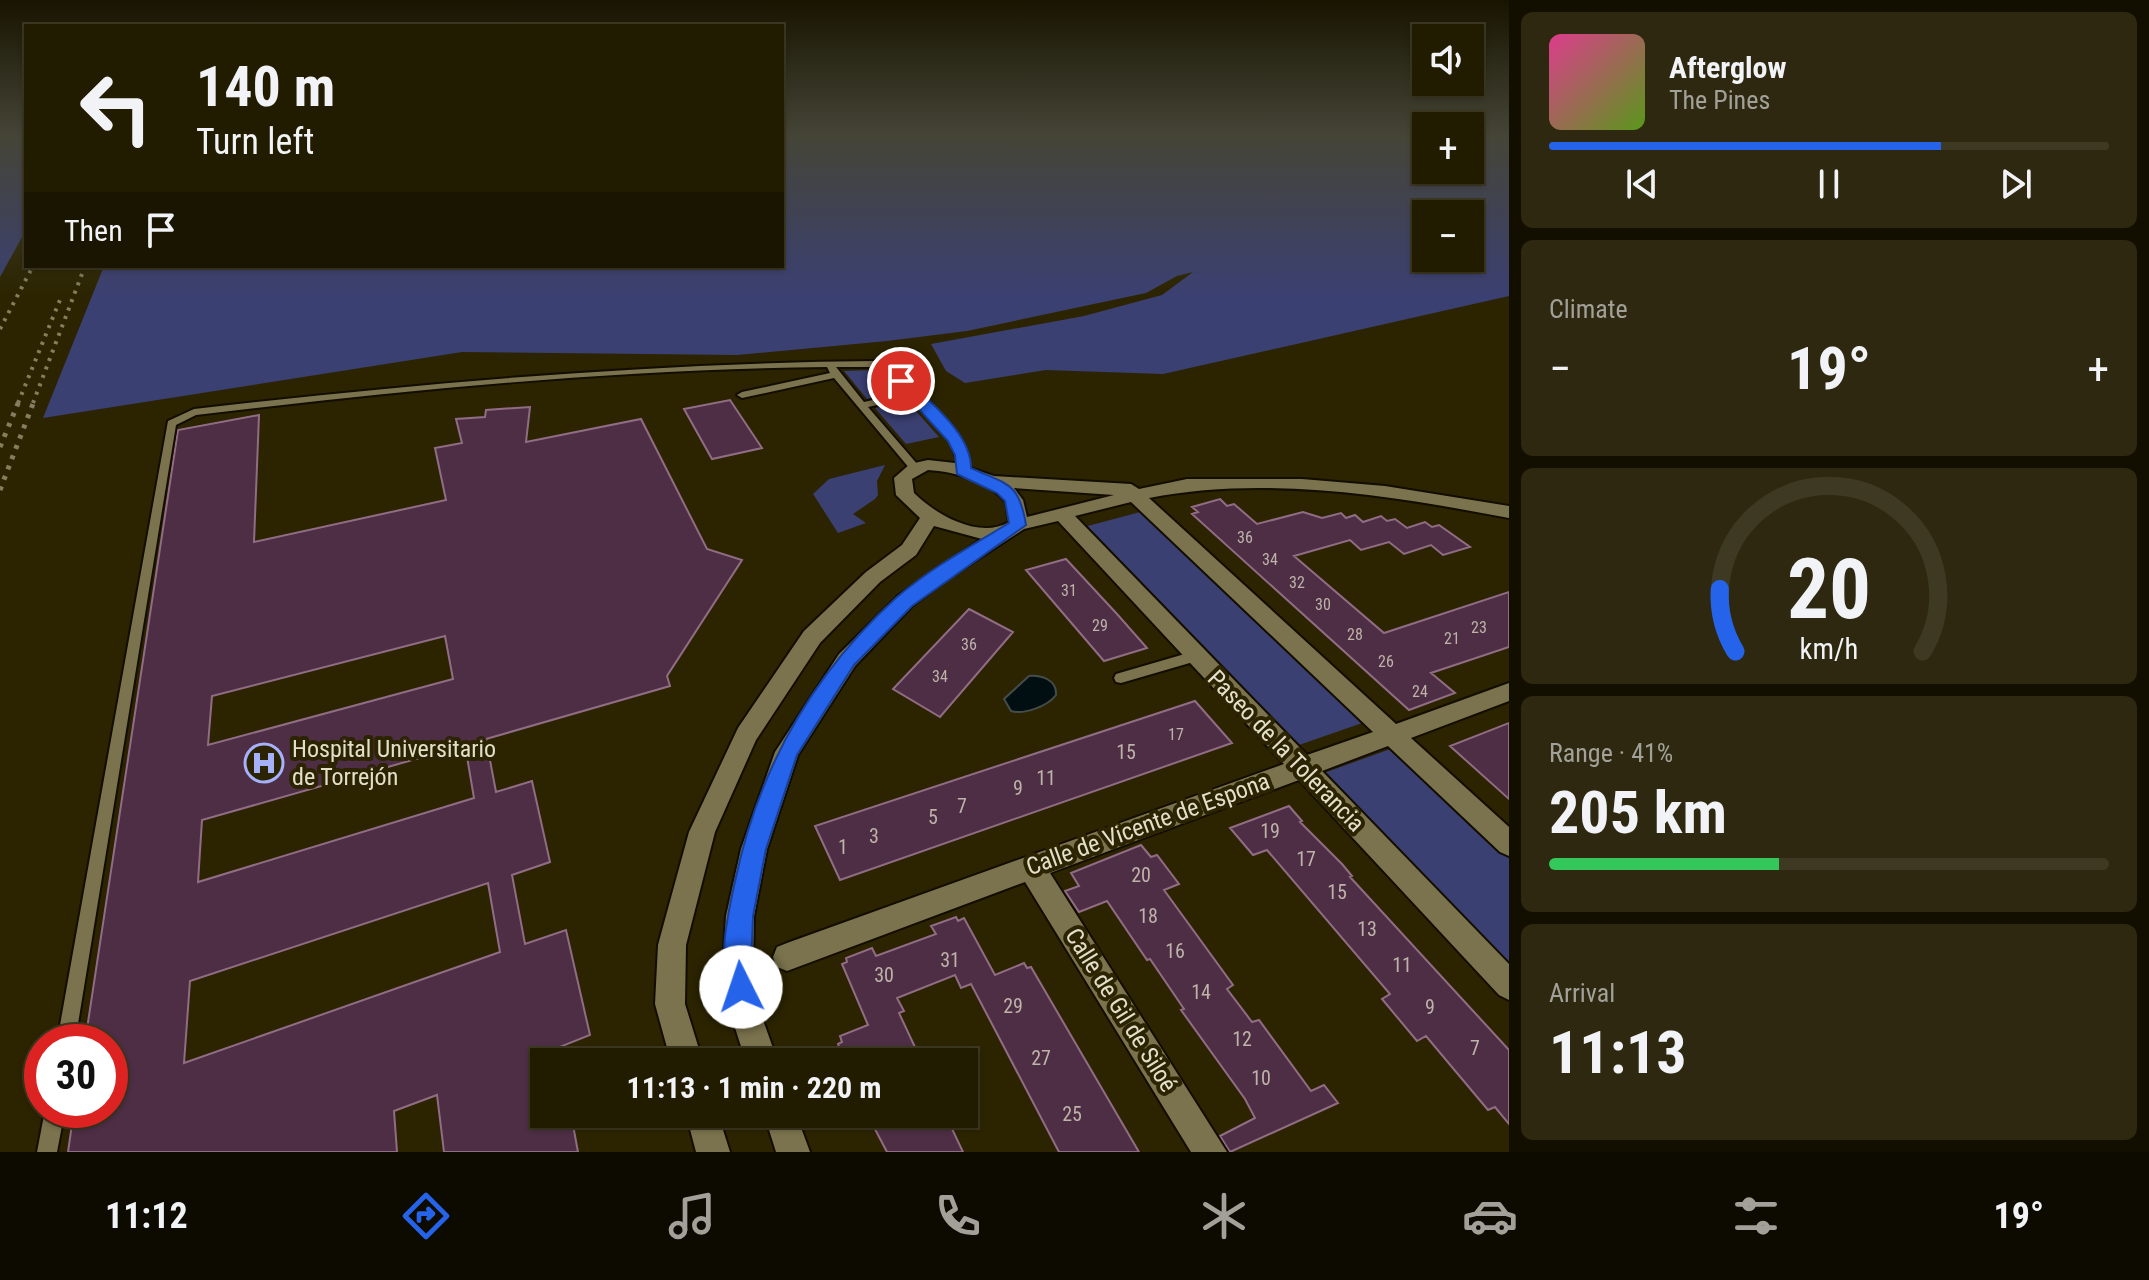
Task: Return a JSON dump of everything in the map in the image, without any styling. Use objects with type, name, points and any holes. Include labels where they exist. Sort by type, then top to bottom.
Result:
[{"type":"street","points":[[1011,529],[1013,499],[988,481],[963,470],[934,464],[914,467],[903,478],[905,495],[930,517],[976,534],[1011,529],[1135,495],[1187,485]]},
{"type":"street","points":[[988,481],[1128,490],[1187,485],[1332,485],[1425,496],[1509,512]]},
{"type":"street","points":[[1135,495],[1509,844]]},
{"type":"street","name":"Paseo de la Tolerancia","points":[[1063,515],[1509,985]]},
{"type":"street","points":[[683,1048],[670,1004],[672,945],[702,832],[746,735],[812,637],[873,577],[909,550],[930,517]]},
{"type":"street","points":[[757,1048],[744,1009],[738,966],[740,916],[754,849],[787,752],[847,660],[895,611],[943,572],[1011,529]]},
{"type":"street","name":"Calle de Vicente de Espona","points":[[787,957],[1509,692]]},
{"type":"street","name":"Calle de Gil de Siloé","points":[[1031,867],[1210,1152]]},
{"type":"street","points":[[706,1128],[713,1152]]},
{"type":"street","points":[[785,1128],[793,1152]]},
{"type":"lane","points":[[742,395],[833,370],[877,364],[889,368],[955,439],[963,455],[963,470]]},
{"type":"lane","points":[[69,1024],[171,423],[194,412],[528,376],[642,368],[833,370],[914,467]]},
{"type":"lane","points":[[862,405],[914,394]]},
{"type":"lane","points":[[1121,678],[1195,656]]},
{"type":"lane","points":[[47,1152],[52,1128]]},
{"type":"shaded area","points":[[0,189],[24,189],[24,234],[0,277]]},
{"type":"shaded area","points":[[784,189],[1509,189],[1509,296],[1163,374],[1046,370],[965,383],[946,371],[931,344],[1084,316],[1162,295],[1193,272],[1177,276],[1146,293],[967,331],[887,341],[737,355],[462,352],[43,418],[103,268],[784,268]]},
{"type":"shaded area","points":[[877,370],[898,392],[867,399],[844,371]]},
{"type":"shaded area","points":[[907,401],[939,437],[906,444],[875,408]]},
{"type":"shaded area","points":[[885,465],[877,481],[878,495],[853,514],[866,523],[838,533],[813,494],[829,479]]},
{"type":"shaded area","points":[[1144,511],[1368,721],[1296,746],[1084,527]]},
{"type":"shaded area","points":[[1029,676],[1048,680],[1054,686],[1056,695],[1035,709],[1011,711],[1004,699]]},
{"type":"shaded area","points":[[1396,747],[1509,855],[1509,972],[1321,774]]},
{"type":"building","points":[[730,400],[762,448],[712,459],[684,409]]},
{"type":"building","name":"Hospital Universitario de Torrejón","points":[[530,407],[526,442],[641,419],[707,549],[742,560],[667,676],[670,686],[486,739],[496,792],[532,781],[550,862],[512,875],[525,944],[566,930],[590,1035],[557,1048],[530,1048],[530,1128],[574,1128],[578,1152],[444,1152],[437,1095],[394,1111],[397,1152],[68,1152],[71,1128],[128,1128],[128,1024],[88,1024],[178,430],[259,415],[254,542],[446,500],[435,448],[462,443],[456,419],[485,417],[486,410]],"holes":[[[445,636],[453,679],[208,745],[212,696]],[[465,745],[474,798],[198,882],[202,820]],[[488,883],[500,952],[184,1063],[190,981]]]},
{"type":"building","points":[[1220,499],[1227,506],[1234,504],[1257,524],[1303,512],[1322,518],[1341,513],[1346,518],[1355,515],[1363,522],[1381,516],[1387,521],[1395,519],[1407,528],[1425,522],[1432,527],[1439,525],[1470,547],[1443,555],[1431,545],[1404,554],[1389,542],[1361,550],[1350,540],[1294,556],[1384,633],[1509,592],[1509,647],[1431,673],[1455,693],[1409,710],[1192,514],[1198,512],[1192,507]]},
{"type":"building","points":[[1066,559],[1147,648],[1104,661],[1026,570]]},
{"type":"building","points":[[969,609],[1013,632],[940,717],[893,689]]},
{"type":"building","points":[[1195,701],[1232,743],[840,880],[815,826]]},
{"type":"building","points":[[1509,723],[1509,799],[1450,746]]},
{"type":"building","points":[[1289,806],[1300,822],[1342,864],[1350,877],[1509,1050],[1509,1124],[1495,1107],[1488,1110],[1426,1036],[1417,1041],[1382,999],[1390,994],[1267,850],[1253,855],[1230,828]]},
{"type":"building","points":[[1141,845],[1151,857],[1157,855],[1179,884],[1164,890],[1233,985],[1227,989],[1252,1022],[1259,1020],[1311,1091],[1324,1085],[1338,1103],[1230,1152],[1220,1136],[1255,1118],[1245,1099],[1107,901],[1079,912],[1065,891],[1079,886],[1071,873]]},
{"type":"building","points":[[956,917],[958,921],[964,918],[995,975],[1024,963],[1027,968],[1031,967],[1139,1152],[1059,1152],[971,984],[961,988],[955,975],[897,998],[904,1011],[899,1013],[915,1048],[840,1048],[840,1036],[868,1025],[842,964],[847,962],[846,958],[872,948],[876,956],[936,934],[931,926]]},
{"type":"building","points":[[874,1128],[952,1128],[963,1152],[887,1152]]},
{"type":"railway","points":[[0,329],[32,268]]},
{"type":"railway","points":[[33,403],[84,268]]},
{"type":"railway","points":[[18,403],[62,295]]},
{"type":"railway","points":[[0,447],[19,401]]},
{"type":"railway","points":[[0,490],[34,401]]},
{"type":"place","name":"Hospital Universitario de Torrejón","points":[[264,763]]},
{"type":"route","points":[[741,987],[738,966],[740,916],[754,849],[787,752],[847,660],[905,601],[943,572],[1018,525],[1018,512],[1013,499],[1003,489],[963,470],[963,455],[955,439],[901,381]]}]
